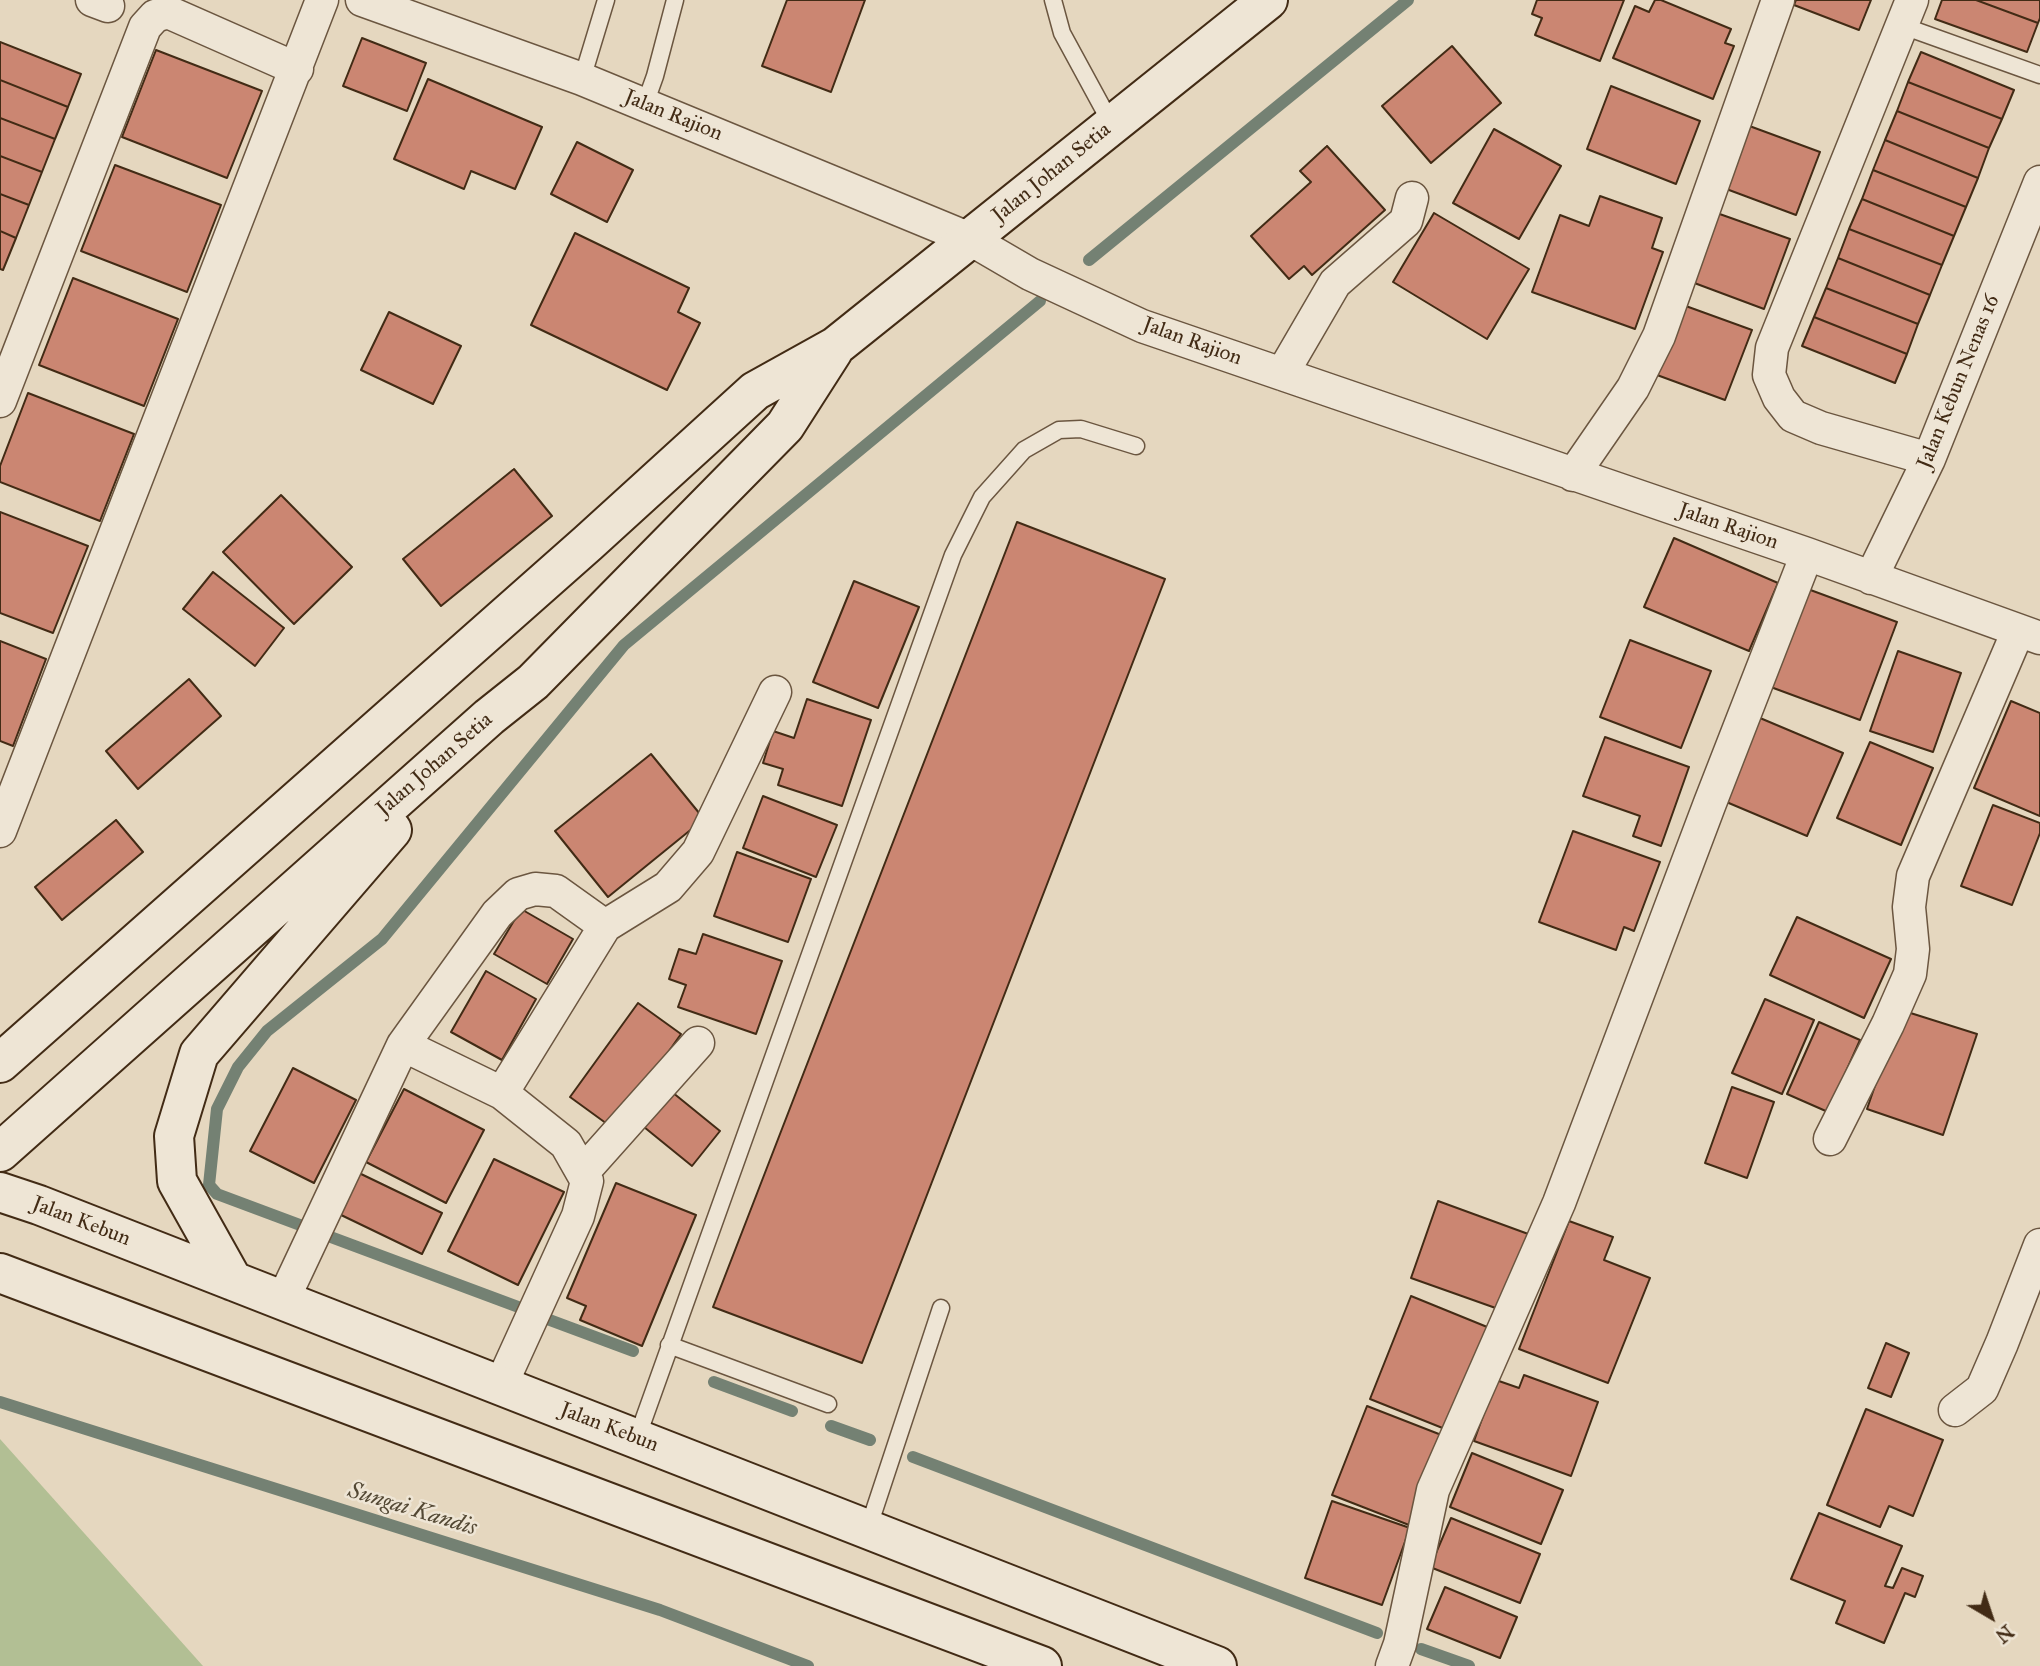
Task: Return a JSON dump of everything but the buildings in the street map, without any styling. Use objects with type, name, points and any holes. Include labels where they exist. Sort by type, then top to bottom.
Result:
[{"type":"main road","name":"Jalan Johan Setia","points":[[0,1063],[755,391],[836,346],[1268,0]]},
{"type":"main road","name":"Jalan Johan Setia","points":[[0,1152],[489,717],[533,682],[785,426],[836,346]]},
{"type":"main road","points":[[233,1281],[177,1181],[174,1136],[199,1054],[489,717]]},
{"type":"main road","name":"Jalan Kebun","points":[[0,1192],[1217,1666]]},
{"type":"main road","points":[[0,1273],[1042,1666]]},
{"type":"main road","points":[[0,1299],[79,1303]]},
{"type":"street","points":[[0,831],[323,0]]},
{"type":"street","name":"Jalan Rajion","points":[[362,0],[582,79],[650,90],[970,239],[1030,274],[1142,326],[1807,554],[2029,635]]},
{"type":"street","points":[[1573,475],[1633,388],[1659,336],[1778,0]]},
{"type":"street","points":[[0,401],[145,27],[155,16],[168,12],[297,69]]},
{"type":"street","points":[[1907,13],[1772,348],[1769,375],[1779,398],[1793,416],[1821,428],[1929,459]]},
{"type":"street","name":"Jalan Kebun Nenas 16","points":[[1871,579],[1929,459],[2040,182]]},
{"type":"street","points":[[1282,374],[1335,283],[1406,221],[1412,198]]},
{"type":"street","points":[[1392,1666],[1400,1644],[1433,1490],[1559,1203],[1714,791],[1807,554]]},
{"type":"street","points":[[1830,1139],[1910,974],[1913,949],[1909,907],[1913,876],[2029,635]]},
{"type":"street","points":[[502,1093],[605,926],[668,887],[698,852],[775,692]]},
{"type":"street","points":[[283,1300],[403,1045],[497,914],[518,894],[535,889],[556,891],[605,926]]},
{"type":"street","points":[[583,1171],[698,1043]]},
{"type":"street","points":[[403,1045],[502,1093],[566,1144],[587,1181],[579,1216],[501,1385]]},
{"type":"street","points":[[1955,1410],[1982,1389],[2003,1343],[2040,1245]]},
{"type":"lane","points":[[582,79],[606,0]]},
{"type":"lane","points":[[650,90],[675,0]]},
{"type":"lane","points":[[1053,0],[1062,33],[1112,125]]},
{"type":"lane","points":[[1907,13],[2040,75]]},
{"type":"lane","points":[[637,1438],[953,555],[982,497],[1024,450],[1059,430],[1081,429],[1136,446]]},
{"type":"lane","points":[[867,1529],[941,1308]]},
{"type":"lane","points":[[669,1345],[828,1404]]},
{"type":"green space","points":[[0,1439],[203,1666],[0,1666]]},
{"type":"waterway","points":[[1089,260],[1408,0]]},
{"type":"waterway","points":[[300,1225],[217,1194],[209,1185],[217,1109],[238,1067],[267,1031],[382,939],[624,645],[1040,301]]},
{"type":"waterway","points":[[328,1236],[521,1308]]},
{"type":"waterway","points":[[547,1319],[633,1351]]},
{"type":"waterway","points":[[714,1382],[792,1411]]},
{"type":"waterway","name":"Sungai Kandis","points":[[0,1402],[660,1610],[808,1666]]},
{"type":"waterway","points":[[831,1426],[870,1440]]},
{"type":"waterway","points":[[913,1457],[1377,1633]]},
{"type":"waterway","points":[[1421,1649],[1469,1666]]}]
